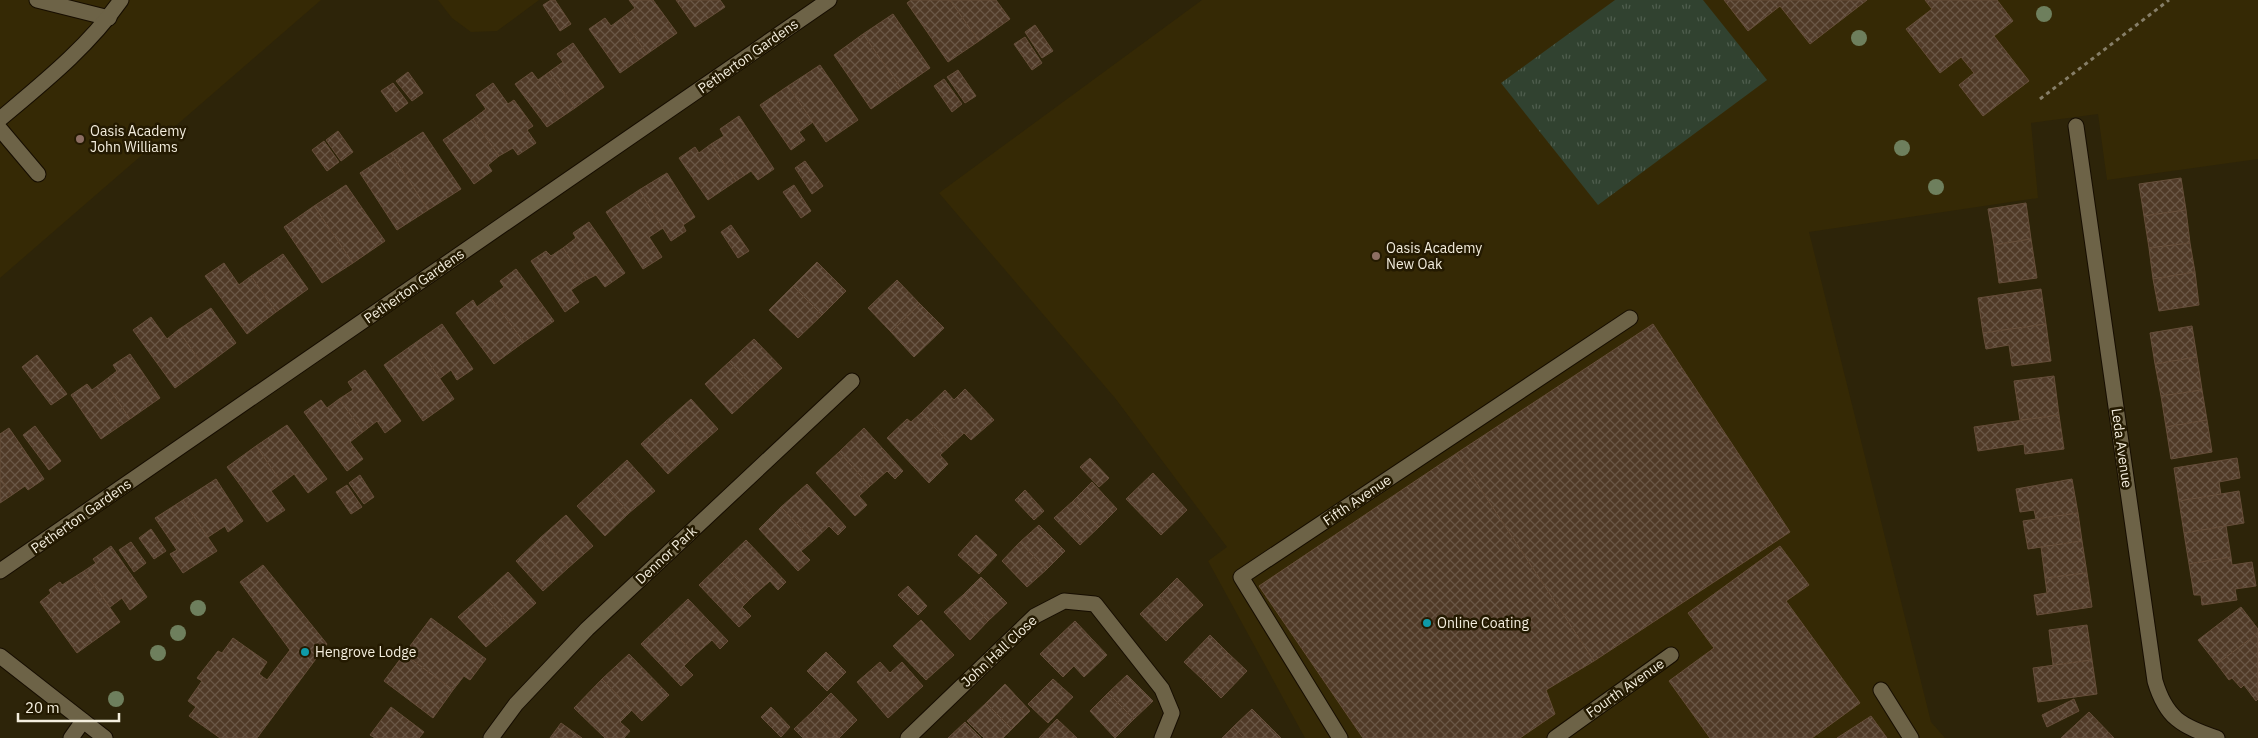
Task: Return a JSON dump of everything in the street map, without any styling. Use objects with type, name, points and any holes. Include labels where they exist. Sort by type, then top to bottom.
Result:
[{"type":"street","points":[[37,0],[109,18]]},
{"type":"street","points":[[0,118],[66,64],[109,18],[121,0]]},
{"type":"street","name":"Petherton Gardens","points":[[0,571],[829,0]]},
{"type":"street","name":"Leda Avenue","points":[[2076,126],[2155,681],[2161,702],[2176,720],[2217,738]]},
{"type":"street","points":[[0,129],[38,174]]},
{"type":"street","name":"Fifth Avenue","points":[[1340,738],[1242,577],[1630,318]]},
{"type":"street","name":"Dennor Park","points":[[491,738],[516,704],[587,629],[852,382]]},
{"type":"street","name":"John Hall Close","points":[[908,738],[1035,616],[1064,601],[1095,604],[1162,689],[1172,713],[1162,738]]},
{"type":"street","points":[[0,656],[105,738]]},
{"type":"street","name":"Fourth Avenue","points":[[1555,738],[1671,656]]},
{"type":"street","points":[[1881,690],[1911,738]]},
{"type":"street","points":[[71,738],[83,721]]},
{"type":"path","points":[[2040,99],[2170,0]]},
{"type":"shaded area","name":"Oasis Academy John Williams","points":[[0,0],[321,0],[0,278]]},
{"type":"shaded area","points":[[438,0],[539,0],[497,31],[471,32],[452,18]]},
{"type":"shaded area","name":"Oasis Academy New Oak","points":[[1202,0],[2258,0],[2258,159],[2107,180],[2098,114],[2031,123],[2038,198],[1809,232],[1931,722],[1945,738],[1305,738],[1208,561],[1227,547],[1115,398],[939,193]]},
{"type":"green space","points":[[1615,0],[1703,0],[1767,80],[1598,205],[1501,83]]},
{"type":"building","points":[[551,0],[555,0],[571,24],[560,31],[543,5]]},
{"type":"building","points":[[629,0],[653,0],[677,33],[647,54],[622,18],[635,8]]},
{"type":"building","points":[[676,0],[720,0],[725,7],[695,27]]},
{"type":"building","points":[[911,0],[950,0],[979,41],[948,62],[907,3]]},
{"type":"building","points":[[950,0],[996,0],[1010,19],[979,41]]},
{"type":"building","points":[[1724,0],[1867,0],[1810,44],[1780,6],[1748,31]]},
{"type":"building","points":[[1925,0],[1997,0],[2013,21],[1994,36],[2029,81],[1983,116],[1959,85],[1974,73],[1961,57],[1940,73],[1906,29],[1932,9]]},
{"type":"building","points":[[893,14],[930,68],[901,88],[863,34]]},
{"type":"building","points":[[605,18],[611,26],[622,18],[647,54],[620,73],[589,29]]},
{"type":"building","points":[[1035,25],[1053,51],[1042,58],[1025,32]]},
{"type":"building","points":[[863,34],[901,88],[871,109],[834,55]]},
{"type":"building","points":[[1025,37],[1042,63],[1032,70],[1014,44]]},
{"type":"building","points":[[573,43],[604,87],[575,108],[549,72],[563,62],[557,54]]},
{"type":"building","points":[[820,65],[858,120],[826,142],[788,86]]},
{"type":"building","points":[[958,70],[976,96],[965,103],[947,77]]},
{"type":"building","points":[[408,72],[423,93],[412,101],[396,81]]},
{"type":"building","points":[[532,72],[538,80],[549,72],[575,108],[547,127],[515,84]]},
{"type":"building","points":[[944,79],[962,104],[952,112],[934,86]]},
{"type":"building","points":[[393,83],[408,103],[396,112],[381,91]]},
{"type":"building","points":[[493,83],[508,104],[514,100],[533,126],[527,130],[536,143],[518,155],[513,148],[499,156],[473,119],[486,109],[476,95]]},
{"type":"building","points":[[788,86],[813,122],[799,132],[805,140],[791,150],[760,105]]},
{"type":"building","points":[[739,116],[774,169],[758,180],[751,171],[736,181],[711,144],[724,136],[720,129]]},
{"type":"building","points":[[473,119],[499,156],[488,165],[492,171],[474,184],[443,140]]},
{"type":"building","points":[[338,131],[353,152],[341,161],[326,140]]},
{"type":"building","points":[[423,132],[461,189],[428,210],[391,153]]},
{"type":"building","points":[[324,141],[339,162],[327,171],[312,150]]},
{"type":"building","points":[[711,144],[736,181],[708,200],[679,158],[695,147],[699,153]]},
{"type":"building","points":[[391,153],[428,210],[397,230],[360,173]]},
{"type":"building","points":[[805,161],[823,186],[812,194],[795,168]]},
{"type":"building","points":[[667,173],[695,217],[683,225],[686,231],[671,241],[639,190]]},
{"type":"building","points":[[2181,178],[2186,210],[2144,216],[2139,184]]},
{"type":"building","points":[[346,185],[385,241],[353,263],[314,206]]},
{"type":"building","points":[[794,185],[811,211],[801,218],[783,192]]},
{"type":"building","points":[[639,190],[663,228],[649,237],[662,257],[643,269],[606,212]]},
{"type":"building","points":[[2026,203],[2031,239],[1994,245],[1988,209]]},
{"type":"building","points":[[314,206],[353,263],[322,283],[284,227]]},
{"type":"building","points":[[2186,210],[2190,243],[2149,248],[2144,216]]},
{"type":"building","points":[[589,222],[625,273],[605,287],[596,275],[586,280],[563,248],[576,238],[573,233]]},
{"type":"building","points":[[731,225],[749,251],[738,258],[721,232]]},
{"type":"building","points":[[2031,239],[2037,278],[1999,283],[1994,245]]},
{"type":"building","points":[[2190,243],[2195,272],[2153,279],[2149,248]]},
{"type":"building","points":[[563,248],[586,280],[571,290],[579,302],[565,312],[531,261],[546,251],[551,256]]},
{"type":"building","points":[[283,254],[308,289],[276,312],[251,276]]},
{"type":"building","points":[[817,262],[846,291],[822,315],[793,286]]},
{"type":"building","points":[[224,263],[239,285],[251,276],[276,312],[247,334],[205,276]]},
{"type":"building","points":[[516,269],[554,321],[524,342],[490,297],[504,287],[500,281]]},
{"type":"building","points":[[2195,272],[2199,305],[2159,311],[2153,279]]},
{"type":"building","points":[[897,280],[920,304],[891,332],[868,308]]},
{"type":"building","points":[[793,286],[822,315],[798,338],[769,310]]},
{"type":"building","points":[[2041,289],[2046,324],[1983,333],[1978,298]]},
{"type":"building","points":[[490,297],[524,342],[494,364],[456,313],[473,300],[477,307]]},
{"type":"building","points":[[920,304],[944,328],[914,357],[891,332]]},
{"type":"building","points":[[211,308],[236,343],[204,367],[178,330]]},
{"type":"building","points":[[151,317],[167,339],[178,330],[204,367],[175,388],[133,330]]},
{"type":"building","points":[[442,324],[473,369],[457,380],[451,370],[439,379],[415,343]]},
{"type":"building","points":[[1653,324],[1790,532],[1594,661],[1457,453]]},
{"type":"building","points":[[2046,324],[2051,361],[2012,366],[2009,345],[1986,349],[1983,333]]},
{"type":"building","points":[[2192,326],[2197,357],[2155,364],[2150,333]]},
{"type":"building","points":[[754,339],[782,368],[757,391],[729,362]]},
{"type":"building","points":[[415,343],[454,399],[423,421],[384,365]]},
{"type":"building","points":[[130,354],[160,398],[130,419],[104,381],[117,371],[113,365]]},
{"type":"building","points":[[37,355],[67,394],[51,405],[22,367]]},
{"type":"building","points":[[2197,357],[2202,390],[2161,396],[2155,364]]},
{"type":"building","points":[[729,362],[757,391],[732,414],[705,384]]},
{"type":"building","points":[[365,370],[401,421],[385,433],[377,421],[363,432],[339,399],[353,390],[348,382]]},
{"type":"building","points":[[2054,376],[2059,415],[2020,420],[2014,381]]},
{"type":"building","points":[[104,381],[130,419],[101,439],[71,395],[87,384],[92,390]]},
{"type":"building","points":[[965,389],[994,420],[971,440],[964,433],[951,445],[921,413],[945,390],[954,400]]},
{"type":"building","points":[[2202,390],[2207,420],[2166,427],[2161,396]]},
{"type":"building","points":[[339,399],[363,432],[350,442],[363,459],[347,471],[304,412],[321,400],[327,408]]},
{"type":"building","points":[[691,399],[718,429],[692,452],[665,422]]},
{"type":"building","points":[[921,413],[951,445],[940,455],[948,464],[929,483],[887,438],[907,419],[911,422]]},
{"type":"building","points":[[2059,415],[2064,449],[2025,454],[2024,444],[1978,451],[1974,427]]},
{"type":"building","points":[[2207,420],[2212,452],[2171,459],[2166,427]]},
{"type":"building","points":[[665,422],[692,452],[668,474],[641,444]]},
{"type":"building","points":[[287,425],[327,479],[308,493],[294,474],[282,483],[256,446]]},
{"type":"building","points":[[35,426],[61,461],[49,470],[23,435]]},
{"type":"building","points":[[9,428],[44,479],[28,490],[25,486],[12,495],[0,478],[0,434]]},
{"type":"building","points":[[864,428],[903,471],[895,479],[887,471],[870,486],[839,452]]},
{"type":"building","points":[[256,446],[282,483],[271,491],[285,510],[267,522],[227,467]]},
{"type":"building","points":[[839,452],[870,486],[859,496],[867,505],[855,516],[816,473]]},
{"type":"building","name":"Online Coating","points":[[1457,453],[1594,661],[1546,690],[1555,714],[1520,738],[1363,738],[1259,586]]},
{"type":"building","points":[[1090,458],[1109,478],[1099,487],[1080,467]]},
{"type":"building","points":[[2237,458],[2240,478],[2219,482],[2221,495],[2179,501],[2174,468]]},
{"type":"building","points":[[627,460],[655,491],[629,513],[602,483]]},
{"type":"building","points":[[1153,473],[1187,510],[1161,535],[1126,499]]},
{"type":"building","points":[[360,475],[374,497],[364,504],[349,483]]},
{"type":"building","points":[[0,478],[12,495],[0,503]]},
{"type":"building","points":[[216,479],[243,521],[228,532],[225,526],[208,537],[183,500]]},
{"type":"building","points":[[2072,479],[2078,513],[2036,519],[2034,510],[2020,512],[2016,489]]},
{"type":"building","points":[[1092,482],[1117,509],[1099,527],[1073,501]]},
{"type":"building","points":[[602,483],[629,513],[605,536],[577,506]]},
{"type":"building","points":[[807,484],[846,527],[838,535],[829,526],[813,541],[781,507]]},
{"type":"building","points":[[347,485],[362,507],[351,514],[336,492]]},
{"type":"building","points":[[1025,490],[1044,511],[1034,520],[1015,500]]},
{"type":"building","points":[[2239,491],[2244,523],[2184,533],[2179,501]]},
{"type":"building","points":[[183,500],[217,551],[183,573],[170,554],[177,550],[155,518]]},
{"type":"building","points":[[1073,501],[1099,527],[1080,545],[1054,518]]},
{"type":"building","points":[[781,507],[813,541],[801,551],[810,560],[798,571],[759,529]]},
{"type":"building","points":[[2078,513],[2082,541],[2028,549],[2023,521]]},
{"type":"building","points":[[566,515],[593,546],[568,568],[540,538]]},
{"type":"building","points":[[1039,525],[1065,551],[1046,570],[1020,542]]},
{"type":"building","points":[[2226,526],[2231,557],[2189,564],[2184,533]]},
{"type":"building","points":[[151,529],[166,551],[154,559],[139,538]]},
{"type":"building","points":[[976,535],[997,555],[979,574],[958,555]]},
{"type":"building","points":[[540,538],[568,568],[543,591],[516,561]]},
{"type":"building","points":[[746,540],[786,582],[778,590],[770,581],[753,596],[722,563]]},
{"type":"building","points":[[2082,541],[2087,573],[2045,578],[2041,547]]},
{"type":"building","points":[[131,542],[146,563],[134,572],[119,550]]},
{"type":"building","points":[[1020,542],[1046,570],[1027,587],[1002,561]]},
{"type":"building","points":[[111,546],[147,597],[130,610],[122,598],[110,607],[84,571],[96,563],[93,559]]},
{"type":"building","points":[[1780,546],[1809,585],[1786,601],[1860,703],[1812,738],[1710,738],[1669,681],[1714,648],[1688,613]]},
{"type":"building","points":[[2231,557],[2232,565],[2252,562],[2256,586],[2235,589],[2237,600],[2202,605],[2201,595],[2194,595],[2189,564]]},
{"type":"building","points":[[722,563],[753,596],[742,607],[751,616],[739,627],[699,585]]},
{"type":"building","name":"Hengrove Lodge","points":[[263,565],[327,644],[257,738],[220,738],[189,716],[196,707],[188,701],[202,681],[197,678],[218,651],[222,653],[233,638],[267,662],[259,674],[267,680],[290,650],[240,582]]},
{"type":"building","points":[[84,571],[120,622],[77,653],[40,602],[51,593],[49,590],[60,582],[62,585]]},
{"type":"building","points":[[508,572],[536,603],[510,626],[483,595]]},
{"type":"building","points":[[2087,573],[2092,607],[2037,615],[2034,595],[2047,593],[2045,578]]},
{"type":"building","points":[[981,577],[1007,603],[988,621],[963,595]]},
{"type":"building","points":[[1177,578],[1203,605],[1184,623],[1159,596]]},
{"type":"building","points":[[908,586],[927,606],[918,615],[898,595]]},
{"type":"building","points":[[483,595],[510,626],[486,647],[458,617]]},
{"type":"building","points":[[963,595],[988,621],[970,640],[944,612]]},
{"type":"building","points":[[1159,596],[1184,623],[1166,641],[1140,614]]},
{"type":"building","points":[[688,599],[728,641],[720,649],[712,640],[695,655],[664,622]]},
{"type":"building","points":[[2241,607],[2258,629],[2258,633],[2217,664],[2198,640]]},
{"type":"building","points":[[431,618],[486,659],[470,680],[464,676],[453,690],[404,654]]},
{"type":"building","points":[[921,620],[954,655],[926,680],[893,646]]},
{"type":"building","points":[[1075,621],[1107,655],[1084,677],[1074,666],[1063,677],[1040,654]]},
{"type":"building","points":[[664,622],[695,655],[684,666],[693,675],[681,686],[641,644]]},
{"type":"building","points":[[2087,625],[2092,660],[2053,665],[2049,630]]},
{"type":"building","points":[[2258,633],[2258,699],[2256,701],[2244,685],[2241,688],[2232,678],[2229,680],[2217,664]]},
{"type":"building","points":[[1210,635],[1228,653],[1203,680],[1184,662]]},
{"type":"building","points":[[826,652],[846,672],[827,691],[807,671]]},
{"type":"building","points":[[1228,653],[1247,671],[1221,698],[1203,680]]},
{"type":"building","points":[[404,654],[453,690],[433,718],[384,681]]},
{"type":"building","points":[[629,654],[669,695],[642,721],[602,679]]},
{"type":"building","points":[[2092,660],[2097,694],[2038,702],[2033,668]]},
{"type":"building","points":[[880,662],[890,673],[902,662],[923,686],[888,718],[857,682]]},
{"type":"building","points":[[1127,675],[1153,701],[1134,719],[1108,693]]},
{"type":"building","points":[[602,679],[632,710],[620,722],[630,731],[624,738],[605,738],[574,708]]},
{"type":"building","points":[[1053,679],[1073,697],[1048,723],[1028,704]]},
{"type":"building","points":[[1005,684],[1030,711],[1012,729],[986,703]]},
{"type":"building","points":[[831,693],[857,720],[839,738],[813,711]]},
{"type":"building","points":[[1108,693],[1134,719],[1115,738],[1090,711]]},
{"type":"building","points":[[2074,699],[2079,711],[2047,727],[2042,715]]},
{"type":"building","points":[[986,703],[1012,729],[1003,738],[984,738],[967,721]]},
{"type":"building","points":[[391,707],[424,732],[419,738],[375,738],[370,735]]},
{"type":"building","points":[[771,707],[790,727],[781,737],[761,717]]},
{"type":"building","points":[[1252,709],[1281,738],[1244,738],[1233,727]]},
{"type":"building","points":[[813,711],[839,738],[803,738],[794,729]]},
{"type":"building","points":[[2089,712],[2114,738],[2061,738]]},
{"type":"building","points":[[1871,716],[1887,738],[1837,738]]},
{"type":"building","points":[[1057,719],[1077,738],[1039,738]]},
{"type":"building","points":[[965,722],[981,738],[948,738]]},
{"type":"building","points":[[561,723],[582,738],[550,738]]},
{"type":"building","points":[[1233,727],[1244,738],[1222,738]]},
{"type":"place","name":"Oasis Academy John Williams","points":[[80,139]]},
{"type":"place","name":"Oasis Academy New Oak","points":[[1376,256]]},
{"type":"place","name":"Online Coating","points":[[1427,623]]},
{"type":"place","name":"Hengrove Lodge","points":[[305,652]]}]
